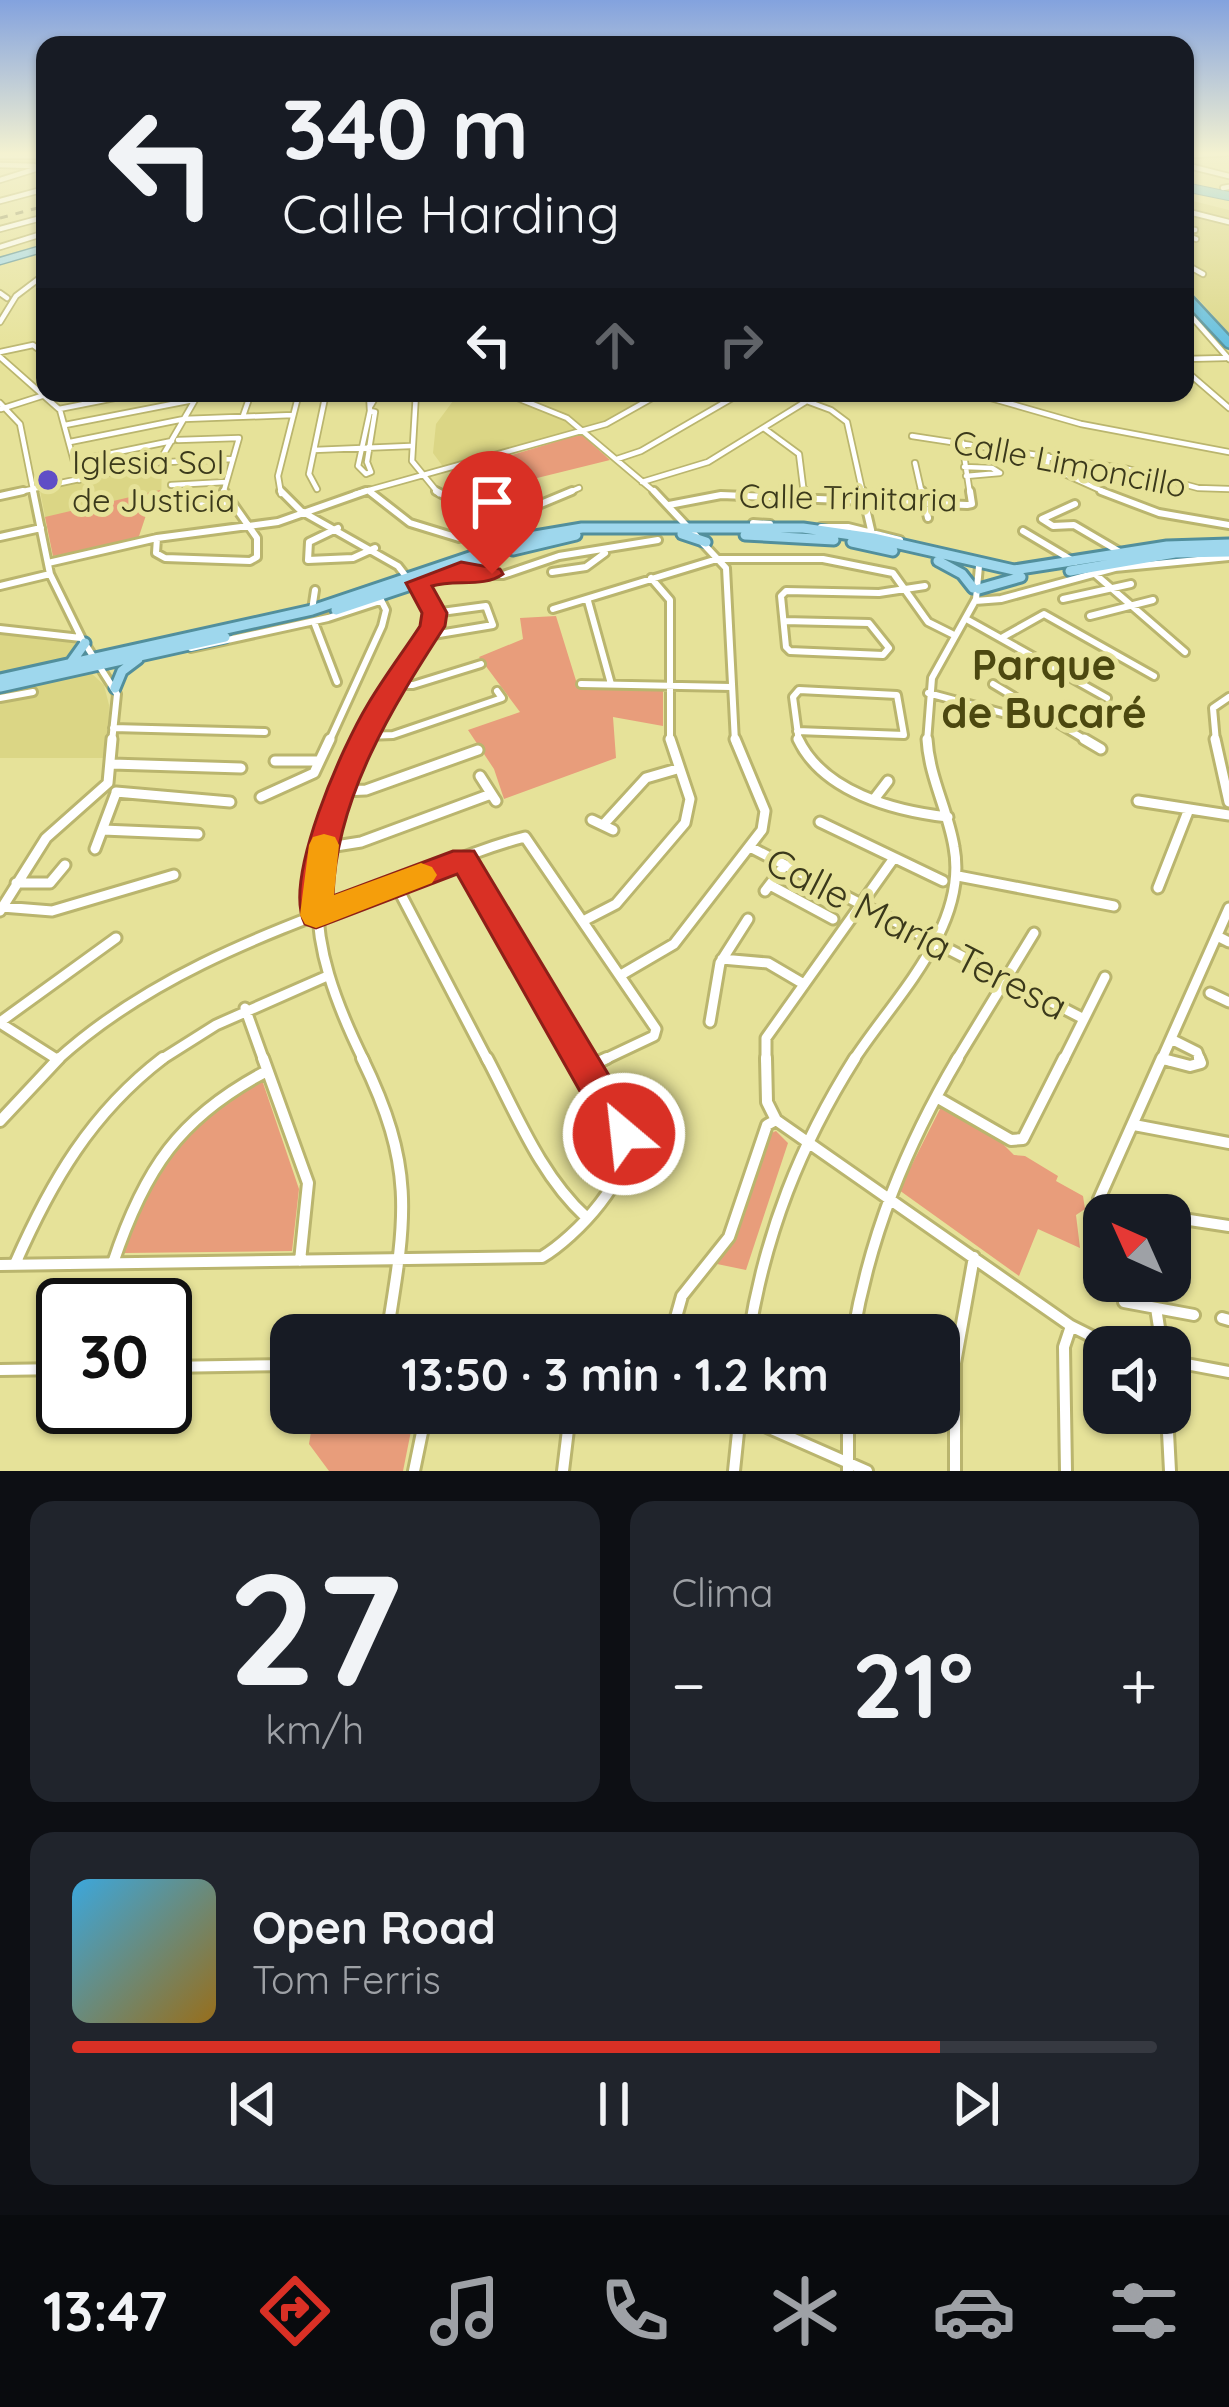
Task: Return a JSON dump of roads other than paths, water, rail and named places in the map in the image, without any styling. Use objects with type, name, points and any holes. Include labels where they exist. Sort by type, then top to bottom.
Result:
[{"type":"highway","points":[[1194,311],[1229,349]]},
{"type":"highway","points":[[1194,311],[1229,349]]},
{"type":"main road","points":[[0,261],[36,251]]},
{"type":"main road","points":[[667,527],[680,517]]},
{"type":"main road","points":[[0,683],[313,616],[562,530],[667,527],[694,534],[803,528],[873,535],[978,570],[1022,577]]},
{"type":"main road","points":[[0,683],[70,664],[145,656],[380,598],[416,580],[568,536],[800,536],[940,557],[978,570],[1028,570],[1167,546],[1229,551]]},
{"type":"main road","points":[[940,557],[976,588],[1175,553],[1229,551]]},
{"type":"main road","points":[[70,664],[84,641]]},
{"type":"main road","points":[[115,688],[122,671],[145,656]]},
{"type":"street","points":[[0,229],[31,221]]},
{"type":"street","points":[[2,244],[36,235]]},
{"type":"street","points":[[2,244],[22,255]]},
{"type":"street","points":[[1194,269],[1203,274]]},
{"type":"street","points":[[0,322],[16,296],[36,281]]},
{"type":"street","points":[[0,293],[7,298]]},
{"type":"street","points":[[0,355],[36,347]]},
{"type":"street","points":[[1194,357],[1229,349]]},
{"type":"street","points":[[0,355],[36,384]]},
{"type":"street","points":[[1194,378],[1229,408]]},
{"type":"street","points":[[2,407],[36,397]]},
{"type":"street","points":[[54,402],[79,480]]},
{"type":"street","points":[[59,409],[94,402]]},
{"type":"street","points":[[65,425],[170,402]]},
{"type":"street","points":[[163,462],[194,402]]},
{"type":"street","points":[[243,416],[248,402]]},
{"type":"street","points":[[297,402],[277,482],[284,497],[376,548],[416,580],[434,613],[427,636],[392,685],[343,791],[323,848],[316,915],[325,977],[402,1163],[405,1202],[390,1314]]},
{"type":"street","points":[[317,489],[309,474],[324,402]]},
{"type":"street","points":[[364,448],[371,402]]},
{"type":"street","points":[[415,402],[412,461],[441,497],[497,523]]},
{"type":"street","points":[[529,402],[566,416],[723,559],[735,747],[765,811],[762,830],[674,944],[621,975]]},
{"type":"street","points":[[48,563],[157,538],[249,529],[583,431],[643,402]]},
{"type":"street","points":[[615,460],[641,452],[726,402]]},
{"type":"street","points":[[640,482],[708,462],[805,402]]},
{"type":"street","points":[[809,402],[848,422],[873,535]]},
{"type":"street","points":[[1004,402],[1081,424],[1229,452]]},
{"type":"street","points":[[2,407],[20,424],[50,574],[84,641],[115,688],[112,764],[105,787],[55,827],[1,909],[52,911],[174,874]]},
{"type":"street","points":[[70,442],[184,419],[293,415]]},
{"type":"street","points":[[764,428],[779,434],[799,454],[805,498]]},
{"type":"street","name":"Calle Limoncillo","points":[[912,436],[1128,469],[1198,488],[1229,489]]},
{"type":"street","points":[[74,461],[175,440],[239,438],[226,482],[227,503],[249,529],[259,547],[257,557],[250,561],[165,558],[156,553],[157,538]]},
{"type":"street","name":"Calle Trinitaria","points":[[667,506],[721,495],[972,504],[962,442]]},
{"type":"street","points":[[314,450],[410,446]]},
{"type":"street","points":[[1048,456],[1047,466],[1053,472],[1159,513],[1229,525]]},
{"type":"street","points":[[0,496],[163,462],[233,459]]},
{"type":"street","points":[[476,463],[494,484],[540,506]]},
{"type":"street","points":[[915,463],[928,518]]},
{"type":"street","points":[[171,485],[226,482]]},
{"type":"street","points":[[368,491],[383,507],[446,538],[497,523],[579,488]]},
{"type":"street","points":[[161,509],[227,503]]},
{"type":"street","points":[[1075,504],[1042,519],[1053,526],[1074,525],[1121,553]]},
{"type":"street","points":[[753,523],[873,535],[940,557]]},
{"type":"street","points":[[0,537],[41,528]]},
{"type":"street","points":[[338,528],[309,542],[309,560],[353,558],[376,548]]},
{"type":"street","points":[[1023,531],[1076,563]]},
{"type":"street","points":[[461,569],[471,575],[507,574],[566,554],[605,553],[658,540]]},
{"type":"street","points":[[974,601],[998,602],[1094,573],[1229,551]]},
{"type":"street","points":[[552,572],[586,567],[605,553]]},
{"type":"street","points":[[549,593],[553,611],[723,559],[878,567],[893,573],[928,622],[952,634]]},
{"type":"street","points":[[754,1314],[775,1218],[804,1142],[949,910],[958,854],[929,759],[928,693],[934,664],[952,634],[968,620],[978,570]]},
{"type":"street","points":[[1094,573],[1185,652]]},
{"type":"street","points":[[0,586],[50,574]]},
{"type":"street","points":[[585,920],[616,904],[686,823],[690,800],[670,747],[670,601],[651,578]]},
{"type":"street","points":[[1063,599],[1132,584]]},
{"type":"street","points":[[784,621],[869,623],[889,652],[790,652],[784,621],[782,596],[786,591],[925,586]]},
{"type":"street","points":[[315,590],[313,616],[337,682]]},
{"type":"street","points":[[183,647],[207,646],[380,598],[386,610],[379,635],[314,773],[304,782],[261,797]]},
{"type":"street","points":[[1090,616],[1154,600]]},
{"type":"street","points":[[588,602],[610,684]]},
{"type":"street","points":[[427,636],[493,626],[486,606],[434,613]]},
{"type":"street","points":[[1003,637],[1044,614],[1154,676]]},
{"type":"street","points":[[968,620],[1107,698]]},
{"type":"street","points":[[0,629],[28,628],[84,641]]},
{"type":"street","points":[[392,685],[413,686],[481,664]]},
{"type":"street","points":[[993,683],[1101,748]]},
{"type":"street","points":[[581,684],[731,687]]},
{"type":"street","points":[[797,730],[904,735],[897,695],[800,690],[794,697],[797,730],[800,743],[817,770],[918,816],[948,817]]},
{"type":"street","points":[[366,736],[393,735],[502,698],[497,691]]},
{"type":"street","points":[[0,698],[33,692]]},
{"type":"street","points":[[928,693],[1021,718],[1037,710]]},
{"type":"street","points":[[1229,697],[1214,708],[1212,724],[1229,802]]},
{"type":"street","points":[[113,728],[266,732]]},
{"type":"street","points":[[343,791],[366,790],[478,751]]},
{"type":"street","points":[[275,761],[318,760]]},
{"type":"street","points":[[112,764],[241,768]]},
{"type":"street","points":[[603,825],[646,778],[676,769]]},
{"type":"street","points":[[323,848],[361,842],[494,797],[480,776]]},
{"type":"street","points":[[875,798],[887,781]]},
{"type":"street","points":[[105,787],[150,798],[217,796],[230,802]]},
{"type":"street","points":[[95,849],[116,792]]},
{"type":"street","points":[[1138,801],[1229,815]]},
{"type":"street","points":[[1158,888],[1189,809]]},
{"type":"street","points":[[820,822],[943,881]]},
{"type":"street","points":[[103,830],[198,834]]},
{"type":"street","points":[[0,1121],[92,1026],[169,975],[525,837],[655,1025],[654,1036],[588,1067]]},
{"type":"street","name":"Calle María Teresa","points":[[750,847],[1084,1019]]},
{"type":"street","points":[[894,858],[766,1038],[767,1102],[776,1120],[804,1142],[1083,1332]]},
{"type":"street","points":[[0,1265],[542,1257],[566,1240],[621,1173],[628,1148],[622,1125],[464,859]]},
{"type":"street","points":[[16,883],[50,884],[65,865]]},
{"type":"street","points":[[785,865],[767,888],[833,919]]},
{"type":"street","points":[[958,876],[1114,906]]},
{"type":"street","points":[[396,885],[543,1165],[562,1196],[586,1217]]},
{"type":"street","points":[[1101,1194],[1171,1039],[1200,988],[1229,908]]},
{"type":"street","points":[[710,1022],[722,959],[748,919]]},
{"type":"street","points":[[857,1314],[869,1247],[886,1194],[1034,933]]},
{"type":"street","points":[[1217,936],[1229,942]]},
{"type":"street","points":[[56,1058],[0,1022],[116,938]]},
{"type":"street","points":[[722,959],[767,963],[802,982]]},
{"type":"street","points":[[938,1098],[1011,1140],[1025,1136],[1105,976]]},
{"type":"street","points":[[16,1264],[54,1177],[110,1101],[160,1055],[245,1008],[325,977]]},
{"type":"street","points":[[1200,988],[1229,1002]]},
{"type":"street","points":[[245,1008],[308,1184],[300,1261]]},
{"type":"street","points":[[1163,1059],[1190,1066],[1201,1063],[1197,1052],[1171,1039]]},
{"type":"street","points":[[113,1264],[133,1201],[170,1143],[204,1109],[267,1071]]},
{"type":"street","points":[[676,1314],[682,1296],[729,1237],[767,1125],[776,1120]]},
{"type":"street","points":[[1135,1124],[1229,1144]]},
{"type":"street","points":[[1191,1220],[1229,1226]]},
{"type":"street","points":[[955,1471],[955,1348],[961,1298],[974,1257]]},
{"type":"street","points":[[1124,1302],[1194,1315]]},
{"type":"street","points":[[1156,1307],[1159,1326]]},
{"type":"street","points":[[1066,1471],[1064,1347],[1071,1326]]},
{"type":"street","points":[[192,1367],[270,1365]]},
{"type":"street","points":[[1191,1365],[1229,1372]]},
{"type":"street","points":[[0,1370],[36,1369]]},
{"type":"street","points":[[414,1471],[422,1434]]},
{"type":"street","points":[[563,1471],[567,1434]]},
{"type":"street","points":[[734,1471],[737,1434]]},
{"type":"street","points":[[781,1434],[867,1471]]},
{"type":"street","points":[[848,1434],[849,1467]]},
{"type":"street","points":[[1168,1434],[1170,1471]]},
{"type":"place","name":"Iglesia Sol de Justicia","points":[[48,480]]},
{"type":"district","name":"Parque de Bucaré","points":[[1044,688]]}]
